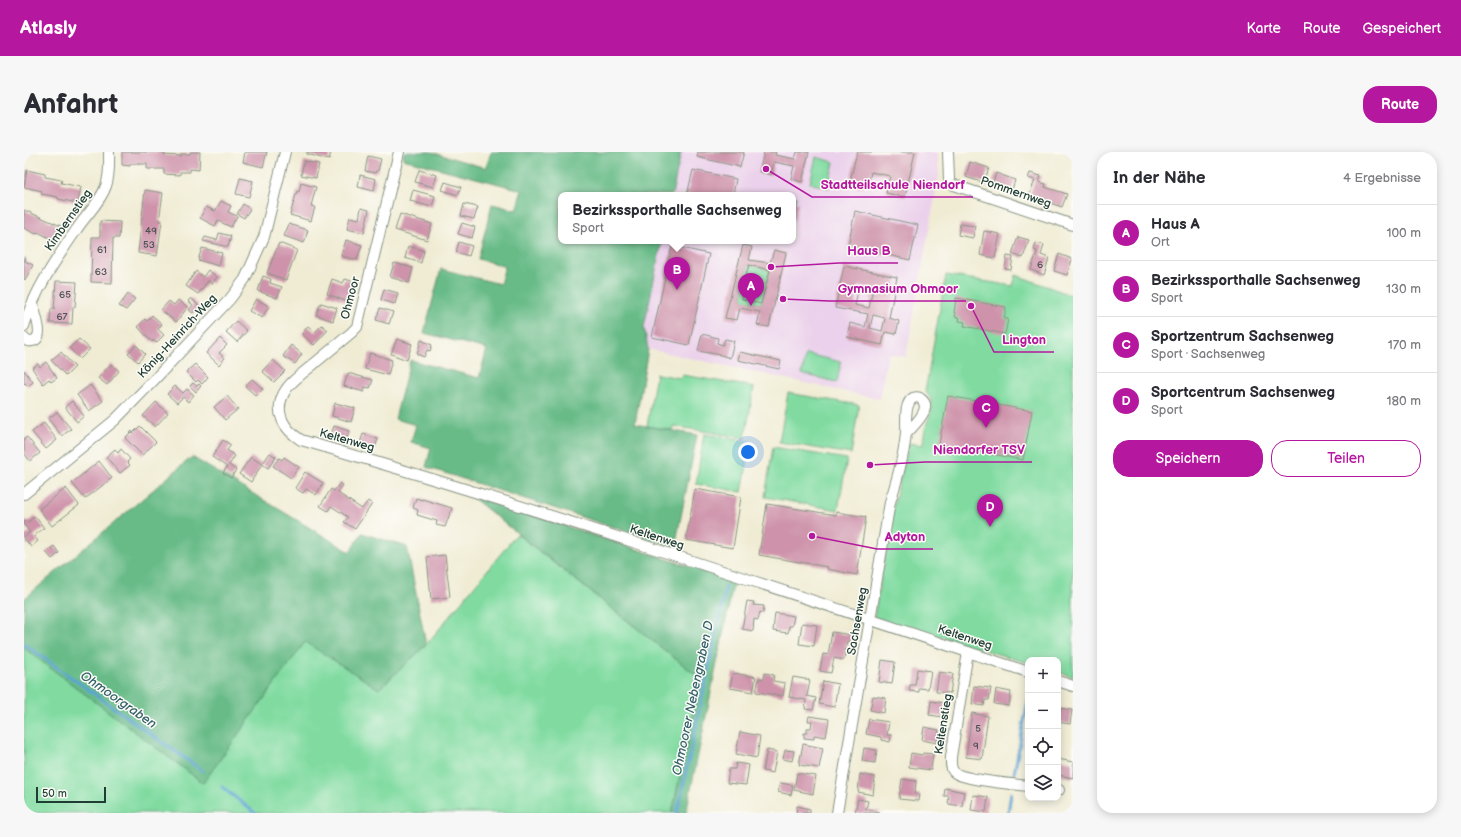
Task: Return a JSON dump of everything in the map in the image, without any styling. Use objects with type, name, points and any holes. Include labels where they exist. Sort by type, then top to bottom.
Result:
[{"type":"street","name":"Kimbernstieg","points":[[24,326],[34,298],[48,273],[103,194],[108,177],[108,152]]},
{"type":"street","name":"König-Heinrich-Weg","points":[[24,494],[115,420],[230,299],[245,279],[264,237],[285,152]]},
{"type":"street","name":"Ohmoor","points":[[283,421],[280,410],[282,398],[288,388],[356,327],[399,152]]},
{"type":"street","name":"Pommernweg","points":[[948,152],[949,180],[951,184],[1073,225]]},
{"type":"street","points":[[24,338],[26,341],[30,342],[34,341],[39,335],[39,326],[33,307],[34,298]]},
{"type":"street","name":"Keltenweg","points":[[283,421],[291,434],[301,440],[449,484],[739,576],[1025,671]]},
{"type":"street","name":"Sachsenweg","points":[[837,813],[890,502],[899,471],[906,434]]},
{"type":"street","name":"Keltenstieg","points":[[968,652],[951,757],[952,769],[954,772],[966,777],[1025,786]]},
{"type":"street","points":[[1061,682],[1073,686]]},
{"type":"shaded area","points":[[681,152],[937,152],[939,175],[906,357],[888,354],[879,399],[648,349],[644,327],[661,244],[796,244],[796,192],[673,192]]},
{"type":"green space","points":[[404,152],[431,152],[486,168],[491,152],[681,152],[673,192],[558,192],[558,244],[661,244],[644,327],[648,349],[635,424],[697,435],[675,547],[426,467],[431,448],[411,442],[416,425],[395,419],[410,360],[479,378],[487,349],[424,333],[441,269],[500,284],[505,266],[478,259],[492,204],[516,210],[522,190],[403,159]]},
{"type":"green space","points":[[816,157],[834,162],[828,188],[810,183]]},
{"type":"green space","points":[[749,265],[770,270],[761,304],[742,299],[744,282]]},
{"type":"green space","points":[[946,275],[1013,286],[1016,275],[1073,296],[1073,677],[1061,673],[1061,657],[1025,657],[1025,662],[874,617],[894,504],[909,443],[923,445],[925,429],[932,405],[929,396],[925,392]]},
{"type":"green space","points":[[806,354],[841,362],[837,382],[802,374]]},
{"type":"green space","points":[[656,374],[681,378],[682,375],[754,387],[745,438],[673,426],[672,430],[647,426]]},
{"type":"green space","points":[[788,393],[859,405],[851,454],[779,442]]},
{"type":"green space","points":[[704,434],[751,442],[742,492],[696,484]]},
{"type":"green space","points":[[773,447],[847,459],[838,510],[765,497]]},
{"type":"green space","points":[[192,457],[350,552],[362,533],[407,547],[426,645],[379,689],[305,642],[203,783],[24,648],[24,599]]},
{"type":"green space","points":[[468,494],[734,581],[686,813],[672,813],[701,679]]},
{"type":"green space","points":[[517,534],[701,679],[672,813],[24,813],[24,648],[203,783],[305,641],[379,689],[426,645]]},
{"type":"building","points":[[122,152],[164,152],[164,155],[181,156],[181,154],[190,154],[190,152],[200,152],[199,170],[190,169],[190,172],[180,172],[180,175],[164,174],[164,169],[147,169],[147,164],[130,164],[130,166],[122,165]]},
{"type":"building","points":[[245,152],[267,152],[263,167],[243,162]]},
{"type":"building","points":[[307,152],[331,152],[329,160],[307,154]]},
{"type":"building","points":[[698,152],[744,152],[740,167],[697,157]]},
{"type":"building","points":[[764,152],[776,152],[775,155],[795,159],[797,152],[809,152],[802,182],[791,179],[794,166],[774,162],[771,175],[759,172]]},
{"type":"building","points":[[857,152],[915,152],[905,197],[886,193],[890,176],[871,172],[869,181],[864,180],[862,188],[849,185]]},
{"type":"building","points":[[368,156],[381,159],[378,171],[375,173],[365,171]]},
{"type":"building","points":[[304,161],[319,164],[316,178],[301,175]]},
{"type":"building","points":[[970,162],[989,168],[984,183],[966,177]]},
{"type":"building","points":[[27,170],[45,174],[45,177],[62,180],[61,183],[81,187],[78,203],[41,194],[42,191],[24,187]]},
{"type":"building","points":[[419,170],[437,175],[433,187],[415,182]]},
{"type":"building","points":[[693,170],[736,179],[734,192],[688,192]]},
{"type":"building","points":[[996,173],[1015,180],[1011,193],[997,188],[998,184],[993,182]]},
{"type":"building","points":[[1030,173],[1041,176],[1039,182],[1046,184],[1045,187],[1067,194],[1062,207],[1029,196],[1035,180],[1028,178]]},
{"type":"building","points":[[360,175],[376,179],[374,191],[358,187]]},
{"type":"building","points":[[240,178],[253,181],[249,197],[236,194]]},
{"type":"building","points":[[445,182],[461,187],[458,195],[442,190]]},
{"type":"building","points":[[301,183],[316,187],[311,206],[315,207],[311,221],[290,215]]},
{"type":"building","points":[[145,190],[163,193],[159,221],[162,221],[157,256],[138,253]]},
{"type":"building","points":[[413,190],[435,196],[432,207],[410,201]]},
{"type":"building","points":[[221,201],[231,206],[228,212],[237,216],[231,227],[218,221],[215,226],[200,218],[206,207],[215,211]]},
{"type":"building","points":[[243,204],[250,209],[244,218],[237,214]]},
{"type":"building","points":[[464,204],[478,207],[474,219],[461,216]]},
{"type":"building","points":[[361,208],[369,210],[364,233],[347,229],[350,217],[359,219]]},
{"type":"building","points":[[24,210],[61,226],[53,240],[38,232],[36,234],[24,228]]},
{"type":"building","points":[[855,211],[918,225],[910,260],[848,246]]},
{"type":"building","points":[[400,214],[432,224],[427,240],[395,230]]},
{"type":"building","points":[[100,221],[120,222],[119,238],[113,238],[112,283],[91,282],[92,237],[100,237]]},
{"type":"building","points":[[462,223],[475,227],[472,238],[458,234]]},
{"type":"building","points":[[289,224],[308,230],[304,243],[284,236]]},
{"type":"building","points":[[960,224],[975,226],[973,238],[958,235]]},
{"type":"building","points":[[984,231],[1000,234],[995,258],[980,255]]},
{"type":"building","points":[[219,233],[231,236],[228,247],[203,241],[205,237],[217,240]]},
{"type":"building","points":[[1018,237],[1029,240],[1023,258],[1012,254]]},
{"type":"building","points":[[346,240],[362,245],[357,260],[341,256]]},
{"type":"building","points":[[459,242],[472,246],[469,256],[456,252]]},
{"type":"building","points":[[279,243],[297,250],[286,280],[267,273]]},
{"type":"building","points":[[1036,243],[1044,245],[1041,255],[1049,258],[1044,275],[1031,270],[1037,251],[1034,250]]},
{"type":"building","points":[[743,245],[752,247],[749,260],[770,263],[774,250],[786,253],[769,327],[757,325],[760,312],[740,308],[737,320],[725,318]],"holes":[[[749,265],[770,270],[761,304],[742,299],[744,282]]]},
{"type":"building","points":[[408,246],[424,251],[421,263],[405,258]]},
{"type":"building","points":[[672,246],[709,254],[689,345],[652,337]]},
{"type":"building","points":[[202,248],[222,253],[219,266],[198,260]]},
{"type":"building","points":[[1059,254],[1072,259],[1067,275],[1054,271]]},
{"type":"building","points":[[1007,256],[1013,257],[1011,270],[1005,269]]},
{"type":"building","points":[[24,257],[26,258],[25,261],[33,265],[25,280],[24,279]]},
{"type":"building","points":[[394,263],[413,268],[409,283],[390,277]]},
{"type":"building","points":[[844,266],[897,277],[889,318],[899,321],[896,334],[885,332],[882,345],[847,337],[850,323],[865,327],[868,314],[835,308]],"holes":[[[859,286],[873,289],[869,308],[855,305]],[[873,315],[885,318],[882,331],[870,328]]]},
{"type":"building","points":[[208,270],[217,277],[212,284],[208,281],[198,294],[186,286],[196,271],[203,277]]},
{"type":"building","points":[[263,276],[271,279],[270,283],[282,287],[277,298],[258,291]]},
{"type":"building","points":[[332,279],[343,283],[345,279],[355,282],[348,302],[327,294]]},
{"type":"building","points":[[56,281],[77,282],[72,324],[50,323],[51,309],[54,309]]},
{"type":"building","points":[[384,289],[398,293],[395,304],[381,300]]},
{"type":"building","points":[[128,294],[135,299],[126,310],[119,306]]},
{"type":"building","points":[[191,298],[199,306],[193,313],[189,310],[193,305],[188,301]]},
{"type":"building","points":[[956,298],[1006,307],[1004,319],[1008,319],[1005,334],[964,326],[965,322],[959,321],[960,318],[955,317],[956,313],[954,313]]},
{"type":"building","points":[[256,299],[269,306],[262,318],[249,311]]},
{"type":"building","points":[[178,300],[188,307],[176,322],[161,310],[169,301],[174,305]]},
{"type":"building","points":[[321,303],[337,308],[333,321],[316,315]]},
{"type":"building","points":[[380,308],[393,312],[389,324],[376,320]]},
{"type":"building","points":[[152,315],[162,324],[158,329],[164,335],[156,343],[153,340],[152,342],[138,327],[145,319],[147,321]]},
{"type":"building","points":[[236,321],[247,331],[237,342],[226,332]]},
{"type":"building","points":[[322,325],[328,330],[314,345],[302,334],[308,326],[315,332]]},
{"type":"building","points":[[702,334],[718,338],[717,343],[723,345],[725,339],[734,341],[730,358],[698,351]]},
{"type":"building","points":[[220,338],[227,345],[219,353],[225,358],[219,365],[206,353]]},
{"type":"building","points":[[79,339],[90,349],[80,359],[69,348]]},
{"type":"building","points":[[397,339],[412,344],[407,360],[391,354]]},
{"type":"building","points":[[421,340],[432,345],[430,351],[427,350],[424,357],[417,354]]},
{"type":"building","points":[[136,345],[145,354],[138,362],[128,353]]},
{"type":"building","points":[[291,345],[302,354],[295,364],[283,356]]},
{"type":"building","points":[[61,352],[75,367],[66,376],[51,360]]},
{"type":"building","points":[[740,352],[781,361],[779,369],[738,360]]},
{"type":"building","points":[[370,353],[392,360],[388,375],[365,369]]},
{"type":"building","points":[[273,360],[285,371],[274,382],[262,371]]},
{"type":"building","points":[[46,362],[57,378],[51,382],[49,379],[43,384],[32,368],[38,364],[40,367]]},
{"type":"building","points":[[111,364],[119,371],[107,385],[98,378]]},
{"type":"building","points":[[195,364],[208,377],[202,384],[198,380],[196,382],[186,372]]},
{"type":"building","points":[[24,370],[33,382],[28,386],[25,383],[24,384]]},
{"type":"building","points":[[348,373],[373,380],[370,388],[365,387],[364,392],[344,386]]},
{"type":"building","points":[[252,379],[263,389],[256,396],[245,386]]},
{"type":"building","points":[[193,383],[197,386],[199,384],[201,386],[196,392],[190,386]]},
{"type":"building","points":[[90,385],[103,401],[89,411],[77,395]]},
{"type":"building","points":[[175,386],[183,393],[187,389],[194,395],[188,402],[183,397],[177,403],[167,394]]},
{"type":"building","points":[[227,396],[238,409],[225,420],[214,407]]},
{"type":"building","points":[[948,396],[1032,411],[1023,460],[939,444]]},
{"type":"building","points":[[72,401],[84,416],[77,422],[65,407]]},
{"type":"building","points":[[156,402],[168,413],[155,427],[143,416]]},
{"type":"building","points":[[335,403],[355,408],[351,422],[332,416]]},
{"type":"building","points":[[57,412],[71,429],[62,436],[48,419]]},
{"type":"building","points":[[44,423],[57,440],[46,449],[32,432]]},
{"type":"building","points":[[140,426],[156,442],[142,455],[125,438]]},
{"type":"building","points":[[334,426],[349,431],[346,442],[330,437]]},
{"type":"building","points":[[363,434],[378,439],[374,450],[359,446]]},
{"type":"building","points":[[27,437],[40,453],[30,461],[24,453],[24,439]]},
{"type":"building","points":[[223,440],[231,445],[227,450],[235,456],[229,465],[236,470],[231,478],[223,473],[227,467],[212,457]]},
{"type":"building","points":[[115,449],[118,453],[121,449],[130,459],[127,462],[130,465],[120,473],[106,457]]},
{"type":"building","points":[[270,453],[276,457],[268,468],[262,464]]},
{"type":"building","points":[[251,457],[262,464],[251,482],[239,474]]},
{"type":"building","points":[[284,457],[299,467],[291,478],[273,466],[279,458],[282,460]]},
{"type":"building","points":[[99,461],[112,478],[85,499],[72,483]]},
{"type":"building","points":[[305,472],[323,483],[316,495],[306,489],[303,493],[295,488]]},
{"type":"building","points":[[340,483],[343,485],[338,493],[362,509],[368,501],[372,504],[355,529],[344,522],[348,517],[331,506],[328,511],[320,506],[331,489],[334,491]]},
{"type":"building","points":[[66,488],[79,505],[52,526],[39,509]]},
{"type":"building","points":[[695,489],[741,497],[733,548],[686,540]]},
{"type":"building","points":[[416,498],[452,508],[445,527],[436,525],[437,521],[417,515],[418,510],[413,508]]},
{"type":"building","points":[[767,504],[836,515],[836,512],[866,517],[857,575],[827,569],[828,567],[759,555]]},
{"type":"building","points":[[35,516],[44,528],[34,536],[38,541],[31,547],[26,540],[24,542],[24,537],[30,532],[24,525],[24,522],[26,520],[28,522]]},
{"type":"building","points":[[54,546],[59,553],[52,559],[46,552]]},
{"type":"building","points":[[445,555],[450,597],[431,599],[427,557]]},
{"type":"building","points":[[747,601],[754,602],[753,605],[764,606],[763,613],[760,612],[758,620],[754,619],[753,631],[742,629]]},
{"type":"building","points":[[775,613],[794,616],[792,626],[789,626],[788,633],[773,631]]},
{"type":"building","points":[[802,623],[817,625],[814,646],[799,644]]},
{"type":"building","points":[[832,632],[852,635],[851,642],[847,641],[844,660],[834,658],[831,673],[820,671],[823,654],[828,655]]},
{"type":"building","points":[[882,660],[895,662],[892,684],[879,682]]},
{"type":"building","points":[[917,669],[931,671],[928,689],[919,688],[919,692],[909,691],[910,685],[915,685]]},
{"type":"building","points":[[939,672],[953,674],[950,693],[936,692]]},
{"type":"building","points":[[733,673],[756,677],[753,692],[730,688]]},
{"type":"building","points":[[765,673],[774,675],[773,681],[785,683],[783,696],[756,692],[759,678],[764,679]]},
{"type":"building","points":[[793,677],[810,680],[807,696],[816,698],[813,710],[805,709],[806,700],[789,697]]},
{"type":"building","points":[[823,681],[838,684],[834,707],[819,704]]},
{"type":"building","points":[[974,686],[991,688],[989,700],[985,700],[984,706],[972,704]]},
{"type":"building","points":[[996,689],[1011,692],[1009,706],[994,704]]},
{"type":"building","points":[[873,696],[886,698],[884,713],[870,710]]},
{"type":"building","points":[[931,701],[945,703],[943,717],[929,715]]},
{"type":"building","points":[[1061,708],[1072,710],[1070,724],[1061,722]]},
{"type":"building","points":[[972,713],[988,716],[982,759],[966,757]]},
{"type":"building","points":[[809,716],[829,719],[826,737],[814,735],[814,739],[804,738],[804,733],[807,733],[807,728],[811,728],[812,721],[808,721]]},
{"type":"building","points":[[869,719],[889,722],[887,735],[891,735],[890,742],[881,740],[881,737],[866,734]]},
{"type":"building","points":[[924,727],[939,730],[937,743],[922,740]]},
{"type":"building","points":[[740,732],[760,736],[757,758],[736,754]]},
{"type":"building","points":[[803,744],[823,748],[819,768],[799,765]]},
{"type":"building","points":[[864,748],[877,750],[875,763],[862,761]]},
{"type":"building","points":[[767,750],[777,752],[773,773],[763,771]]},
{"type":"building","points":[[785,750],[794,751],[792,761],[783,759]]},
{"type":"building","points":[[911,753],[922,755],[923,753],[933,754],[931,770],[909,767]]},
{"type":"building","points":[[1061,760],[1073,762],[1073,778],[1061,776]]},
{"type":"building","points":[[736,763],[749,765],[746,785],[727,783],[729,769],[735,769]]},
{"type":"building","points":[[797,773],[816,776],[813,794],[794,790]]},
{"type":"building","points":[[860,774],[875,777],[873,795],[858,792]]},
{"type":"building","points":[[902,779],[916,781],[915,794],[920,794],[919,801],[899,799]]},
{"type":"building","points":[[780,783],[793,785],[791,795],[778,792]]},
{"type":"building","points":[[945,788],[964,792],[962,806],[948,804],[949,796],[944,796]]},
{"type":"building","points":[[973,795],[988,797],[986,812],[971,810]]},
{"type":"building","points":[[858,799],[868,801],[866,809],[880,813],[855,813]]},
{"type":"building","points":[[797,806],[810,809],[810,813],[796,813]]},
{"type":"waterway","name":"Ohmoorer Nebengraben D","points":[[677,813],[726,587]]},
{"type":"waterway","name":"Ohmoorgraben","points":[[24,644],[203,771]]},
{"type":"waterway","points":[[1014,774],[1025,717]]},
{"type":"waterway","name":"Ohmoorgraben","points":[[222,787],[255,813]]},
{"type":"waterway","points":[[1008,813],[1011,793]]},
{"type":"place","name":"Stadtteilschule Niendorf","points":[[766,169]]},
{"type":"place","name":"Haus B","points":[[771,267]]},
{"type":"place","name":"Bezirkssporthalle Sachsenweg","points":[[677,290]]},
{"type":"place","name":"Gymnasium Ohmoor","points":[[783,299]]},
{"type":"place","name":"Haus A","points":[[751,306]]},
{"type":"place","name":"Lington","points":[[971,306]]},
{"type":"place","name":"Sportzentrum Sachsenweg","points":[[986,428]]},
{"type":"place","name":"Niendorfer TSV","points":[[870,465]]},
{"type":"place","name":"Sportcentrum Sachsenweg","points":[[990,527]]},
{"type":"place","name":"Adyton","points":[[812,536]]}]
